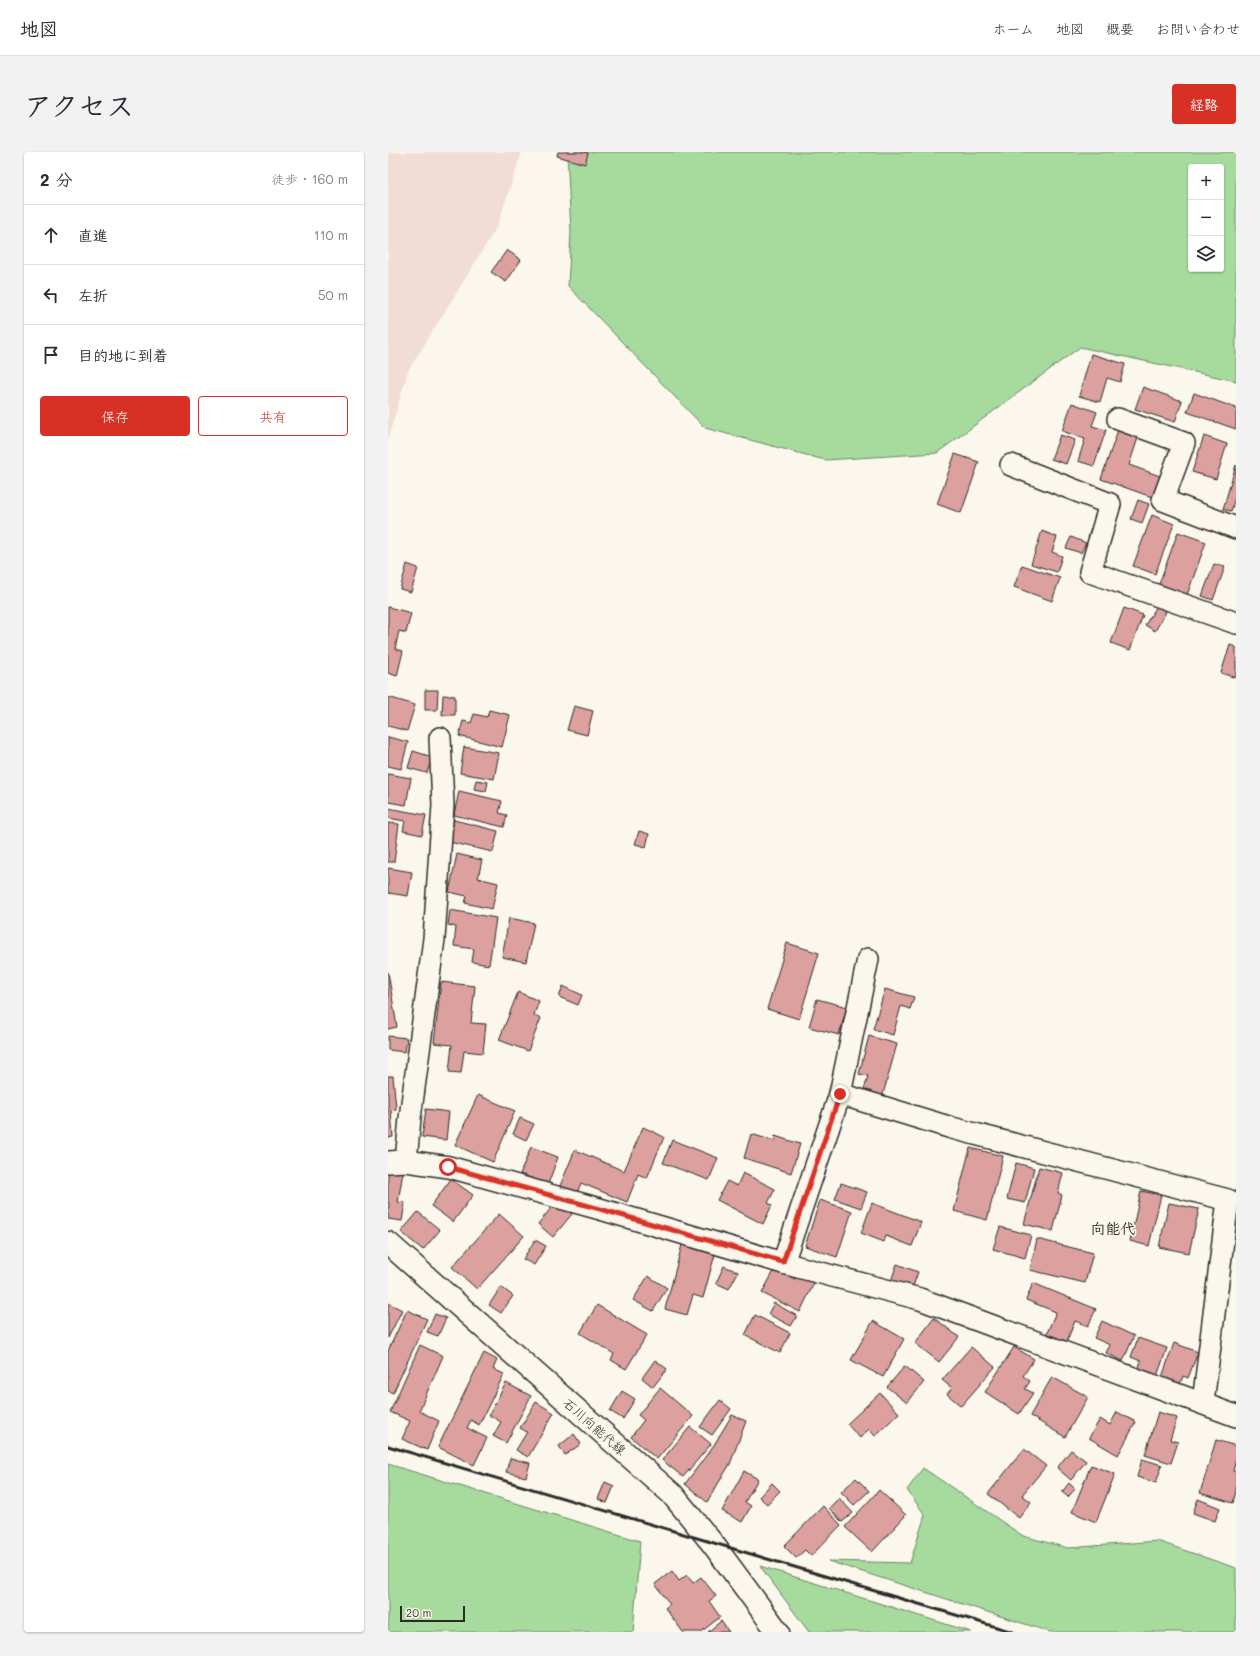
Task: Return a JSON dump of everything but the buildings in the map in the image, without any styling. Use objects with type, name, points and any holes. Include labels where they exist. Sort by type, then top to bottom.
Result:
[{"type":"main road","name":"石川向能代線","points":[[388,1243],[672,1494],[713,1544],[778,1632]]},
{"type":"street","points":[[1118,419],[1184,443],[1163,500],[1236,528]]},
{"type":"street","points":[[1011,465],[1110,504],[1090,572],[1236,623]]},
{"type":"street","points":[[440,738],[443,805],[434,939],[410,1118],[397,1162],[448,1167],[783,1262],[920,1299],[1236,1416]]},
{"type":"street","points":[[783,1262],[840,1094],[868,959]]},
{"type":"street","points":[[840,1094],[952,1128],[1228,1200],[1203,1403]]},
{"type":"shaded area","points":[[388,152],[522,152],[497,227],[408,371],[388,439]]},
{"type":"green space","points":[[567,152],[1236,152],[1236,381],[1080,347],[937,453],[825,460],[705,428],[568,286],[571,232]]},
{"type":"green space","points":[[388,1464],[640,1541],[633,1632],[388,1632]]},
{"type":"green space","points":[[923,1468],[1023,1536],[1068,1548],[1157,1541],[1236,1568],[1236,1632],[1050,1632],[828,1561],[910,1563],[925,1515],[907,1490]]},
{"type":"green space","points":[[760,1566],[971,1632],[809,1632]]},
{"type":"railway","points":[[388,1446],[1013,1632]]},
{"type":"district","name":"向能代","points":[[1113,1228]]},
{"type":"route","points":[[448,1167],[783,1262],[840,1094]]}]
